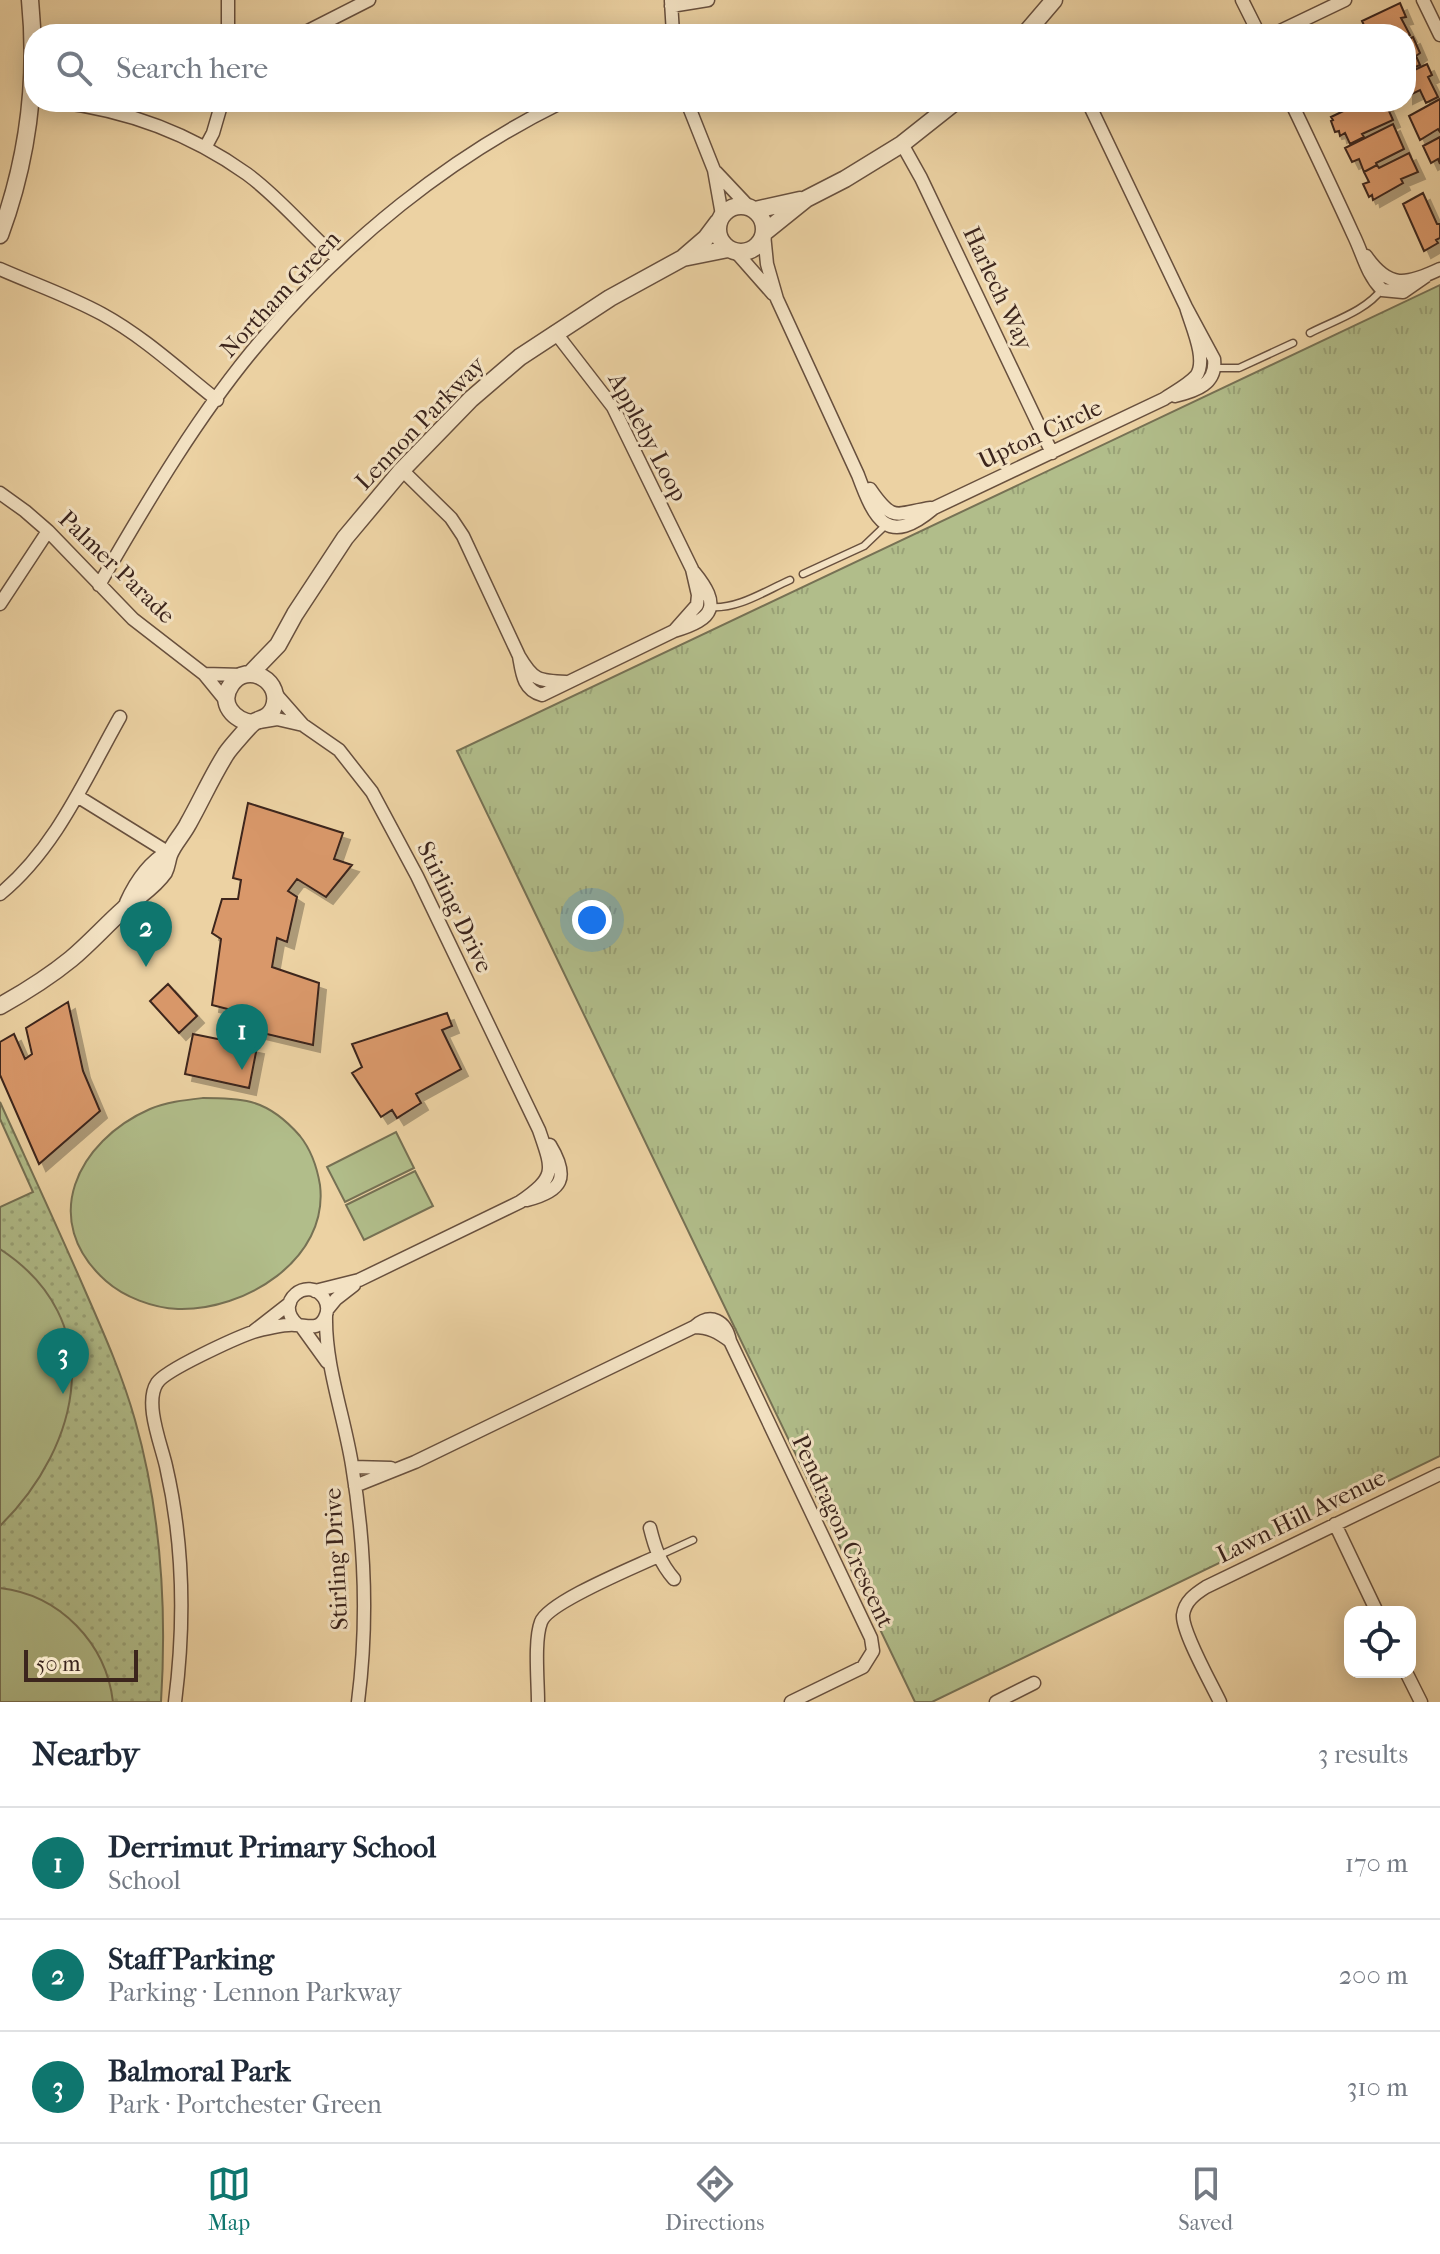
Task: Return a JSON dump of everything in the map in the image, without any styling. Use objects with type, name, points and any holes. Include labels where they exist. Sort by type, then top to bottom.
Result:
[{"type":"street","points":[[30,0],[31,24]]},
{"type":"street","points":[[228,0],[228,24]]},
{"type":"street","points":[[322,24],[369,0]]},
{"type":"street","points":[[672,24],[671,3],[708,0]]},
{"type":"street","points":[[1034,24],[1054,0]]},
{"type":"street","points":[[1242,0],[1254,24]]},
{"type":"street","points":[[1295,24],[1345,0]]},
{"type":"street","points":[[1423,0],[1440,35]]},
{"type":"street","points":[[0,235],[17,184],[31,112]]},
{"type":"street","points":[[112,112],[184,137],[248,175],[338,259]]},
{"type":"street","points":[[205,148],[219,112]]},
{"type":"street","name":"Northam Green","points":[[99,585],[141,513],[262,339],[372,228],[443,173],[544,112]]},
{"type":"street","points":[[691,112],[714,170],[719,237],[777,299]]},
{"type":"street","points":[[732,250],[750,251],[761,241],[764,233],[806,199],[902,144],[942,112]]},
{"type":"street","points":[[1093,112],[1186,307],[1205,340],[1215,368]]},
{"type":"street","points":[[1296,112],[1359,247],[1382,275],[1386,285],[1426,276],[1440,269]]},
{"type":"street","name":"Harlech Way","points":[[902,144],[1052,453]]},
{"type":"street","points":[[714,170],[763,219],[767,264],[777,299],[858,475],[892,520]]},
{"type":"street","points":[[720,219],[733,206],[772,208],[806,199]]},
{"type":"street","name":"Lennon Parkway","points":[[0,1006],[71,959],[126,906],[158,881],[167,867],[169,853],[226,753],[274,707],[273,670],[278,645],[295,614],[345,538],[402,470],[471,399],[520,357],[610,298],[683,258],[706,238],[720,219]]},
{"type":"street","name":"Lennon Parkway","points":[[683,258],[732,250]]},
{"type":"street","points":[[0,269],[60,293],[105,316],[144,341],[217,400]]},
{"type":"street","points":[[1186,307],[1201,356],[1201,367]]},
{"type":"street","name":"Appleby Loop","points":[[555,332],[613,407],[692,569],[709,591],[712,602],[704,606]]},
{"type":"street","name":"Upton Circle","points":[[892,520],[934,508],[1164,399],[1193,379],[1201,367]]},
{"type":"street","name":"Upton Circle","points":[[1164,399],[1205,385],[1215,368]]},
{"type":"street","points":[[402,470],[451,518],[463,536],[536,686],[566,682],[698,622],[704,606]]},
{"type":"street","name":"Palmer Parade","points":[[0,493],[48,531],[133,619],[204,674],[227,705]]},
{"type":"street","points":[[0,604],[48,531]]},
{"type":"street","name":"Lennon Parkway","points":[[226,753],[231,726],[227,705],[229,688],[278,645]]},
{"type":"street","points":[[204,674],[263,677],[273,689]]},
{"type":"street","name":"Stirling Drive","points":[[273,689],[303,725],[339,750],[372,792],[421,884],[539,1130],[550,1171],[543,1184],[520,1202],[359,1280],[315,1291]]},
{"type":"street","points":[[227,705],[239,719],[256,722]]},
{"type":"street","points":[[0,894],[35,860],[77,796],[120,717]]},
{"type":"street","name":"Stirling Drive","points":[[256,722],[277,719],[303,725]]},
{"type":"street","points":[[77,796],[169,853]]},
{"type":"street","name":"Stirling Drive","points":[[358,1702],[364,1599],[362,1558],[353,1467],[325,1336],[326,1313],[336,1299],[359,1280]]},
{"type":"street","points":[[175,1702],[182,1621],[180,1560],[168,1476],[152,1398],[157,1383],[170,1372],[254,1331],[290,1303],[297,1293],[315,1291],[324,1298],[326,1313],[323,1321],[313,1327],[299,1325],[254,1331]]},
{"type":"street","points":[[290,1303],[290,1315],[299,1325]]},
{"type":"street","name":"Stirling Drive","points":[[299,1325],[331,1368]]},
{"type":"street","name":"Pendragon Crescent","points":[[355,1486],[429,1455],[694,1327],[715,1330],[730,1341],[871,1638],[873,1651],[863,1667],[814,1697],[791,1702]]},
{"type":"street","name":"Pendragon Crescent","points":[[353,1467],[395,1469]]},
{"type":"street","name":"Lawn Hill Avenue","points":[[1220,1702],[1182,1618],[1193,1595],[1440,1474]]},
{"type":"street","points":[[1335,1524],[1374,1606]]},
{"type":"street","points":[[650,1528],[658,1556],[674,1579]]},
{"type":"street","points":[[538,1702],[539,1631],[544,1616],[563,1602],[658,1556]]},
{"type":"street","points":[[1409,1678],[1421,1702]]},
{"type":"street","points":[[996,1702],[1014,1698],[1034,1683]]},
{"type":"lane","points":[[1310,333],[1364,305],[1386,285]]},
{"type":"lane","points":[[1201,367],[1239,368],[1293,343]]},
{"type":"lane","points":[[803,574],[864,546],[892,520]]},
{"type":"lane","points":[[704,606],[724,608],[790,580]]},
{"type":"lane","points":[[658,1556],[693,1540]]},
{"type":"green space","points":[[1440,285],[1440,1456],[932,1702],[915,1702],[457,751]]},
{"type":"green space","points":[[203,1098],[258,1104],[290,1125],[311,1153],[316,1166],[320,1185],[319,1212],[311,1236],[296,1258],[277,1276],[254,1290],[229,1301],[203,1307],[178,1309],[139,1301],[113,1287],[85,1258],[74,1233],[71,1209],[75,1184],[86,1162],[103,1141],[124,1123],[156,1107]]},
{"type":"green space","points":[[0,1102],[100,1326],[135,1420],[151,1490],[160,1560],[163,1631],[161,1702],[0,1702],[0,1207],[33,1192],[0,1119]]},
{"type":"green space","points":[[396,1132],[414,1168],[345,1202],[327,1167]]},
{"type":"green space","points":[[415,1171],[433,1206],[364,1240],[346,1205]]},
{"type":"green space","points":[[0,1249],[35,1278],[58,1311],[70,1346],[72,1384],[65,1421],[50,1459],[28,1494],[0,1526]]},
{"type":"green space","points":[[0,1588],[42,1600],[76,1626],[101,1660],[113,1702],[0,1702]]},
{"type":"building","points":[[1400,3],[1406,17],[1401,18],[1404,24],[1363,24],[1362,21]]},
{"type":"building","points":[[1427,64],[1432,75],[1428,77],[1438,97],[1426,103],[1420,90],[1416,92],[1416,69]]},
{"type":"building","points":[[1440,99],[1440,132],[1438,129],[1420,140],[1409,116]]},
{"type":"building","points":[[1341,112],[1389,112],[1393,120],[1362,134],[1364,137],[1350,144],[1345,133],[1340,136],[1339,131],[1335,132],[1331,117]]},
{"type":"building","points":[[1393,124],[1404,149],[1364,172],[1359,159],[1352,162],[1345,148]]},
{"type":"building","points":[[1440,137],[1440,164],[1438,159],[1431,163],[1423,146]]},
{"type":"building","points":[[1409,153],[1418,172],[1401,179],[1403,183],[1373,200],[1372,195],[1369,197],[1363,184],[1369,182],[1364,172]]},
{"type":"building","points":[[1423,193],[1437,224],[1440,224],[1438,243],[1424,251],[1403,204]]},
{"type":"building","points":[[248,803],[343,833],[334,859],[352,865],[326,897],[297,879],[288,891],[297,897],[287,942],[277,938],[272,967],[319,983],[313,1045],[250,1030],[251,1015],[212,1005],[221,939],[212,933],[222,899],[238,899],[241,880],[233,878]]},
{"type":"building","points":[[168,984],[197,1016],[179,1033],[150,1001]]},
{"type":"building","points":[[68,1002],[83,1071],[100,1111],[39,1164],[0,1075],[0,1042],[14,1034],[25,1059],[32,1054],[26,1028]]},
{"type":"building","points":[[447,1013],[452,1026],[442,1030],[461,1069],[416,1094],[421,1103],[397,1118],[392,1110],[381,1117],[352,1073],[362,1067],[352,1044]]},
{"type":"building","points":[[193,1034],[257,1047],[249,1088],[185,1074]]},
{"type":"place","name":"Staff Parking","points":[[146,967]]},
{"type":"place","name":"Derrimut Primary School","points":[[242,1070]]},
{"type":"place","name":"Balmoral Park","points":[[63,1394]]}]
